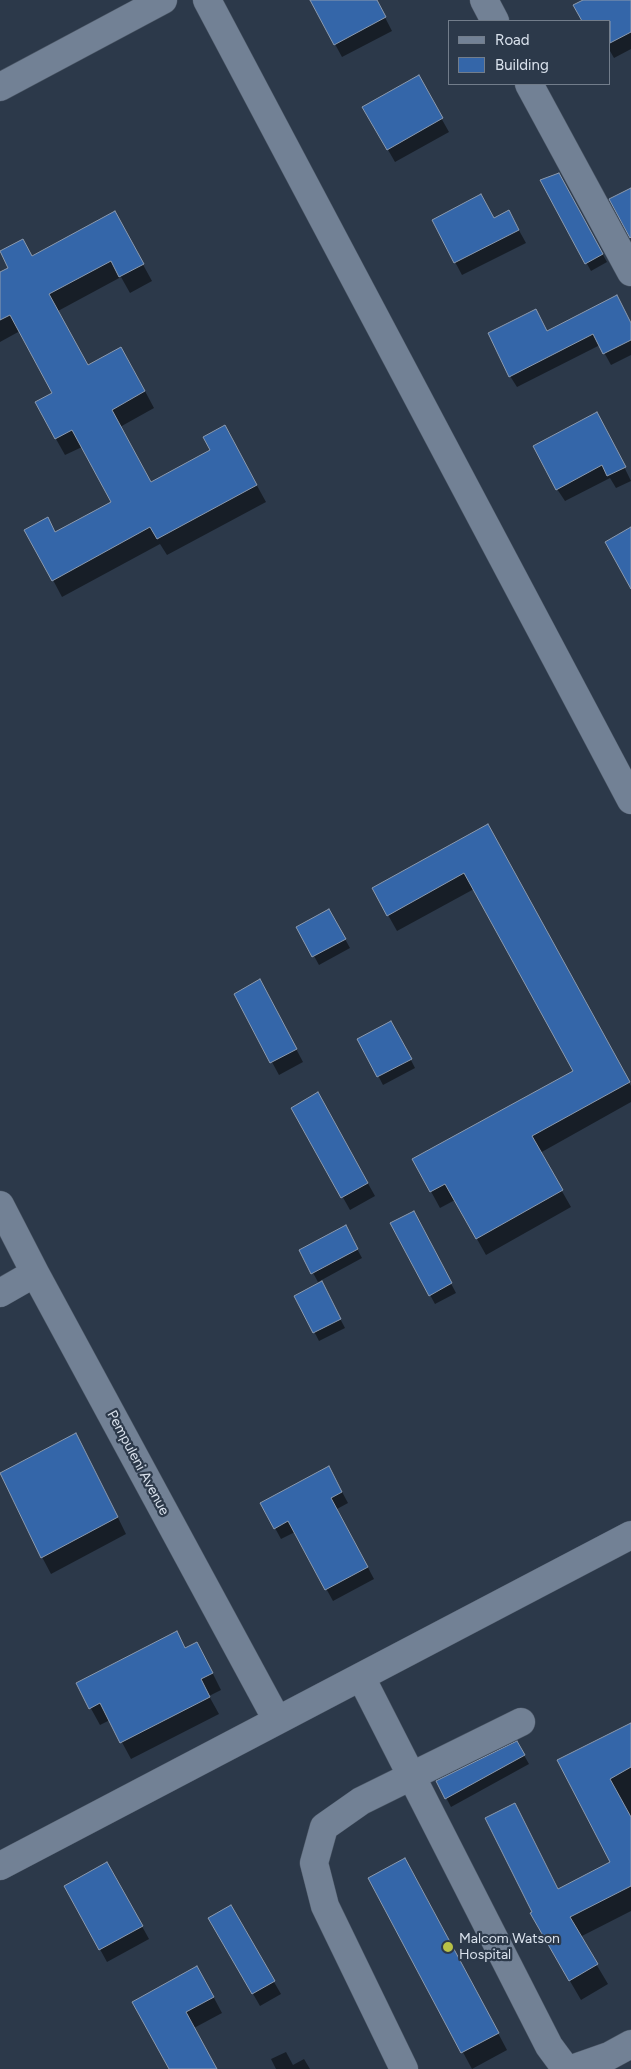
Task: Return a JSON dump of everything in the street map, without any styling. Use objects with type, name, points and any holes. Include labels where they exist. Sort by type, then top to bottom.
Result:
[{"type":"street","points":[[0,87],[164,0]]},
{"type":"street","points":[[207,0],[631,800]]},
{"type":"street","points":[[484,0],[494,20]]},
{"type":"street","points":[[530,85],[631,272]]},
{"type":"street","name":"Pempuleni Avenue","points":[[0,1205],[35,1274],[278,1720]]},
{"type":"street","points":[[0,1292],[35,1274]]},
{"type":"street","points":[[0,1866],[631,1535]]},
{"type":"street","points":[[361,1677],[549,2046],[566,2069]]},
{"type":"street","points":[[404,2069],[326,1906],[314,1864],[324,1828],[361,1801],[520,1722]]},
{"type":"street","points":[[572,2069],[609,2056],[631,2044]]},
{"type":"building","points":[[310,0],[377,0],[386,17],[334,45]]},
{"type":"building","points":[[583,0],[631,0],[631,32],[611,42],[611,20],[581,20],[573,5]]},
{"type":"building","points":[[419,75],[443,118],[387,150],[362,107]]},
{"type":"building","points":[[559,173],[603,254],[585,264],[540,180]]},
{"type":"building","points":[[631,188],[631,237],[630,238],[609,199]]},
{"type":"building","points":[[481,194],[494,218],[509,210],[519,230],[454,263],[432,220]]},
{"type":"building","points":[[115,211],[144,264],[119,277],[111,261],[49,294],[88,365],[121,347],[145,391],[112,410],[151,482],[210,450],[203,437],[225,425],[257,485],[157,539],[150,527],[52,581],[24,530],[48,517],[55,532],[111,502],[72,430],[55,439],[35,402],[52,393],[10,315],[0,320],[0,272],[8,268],[0,251],[23,239],[32,256]]},
{"type":"building","points":[[617,295],[631,323],[631,340],[603,354],[593,334],[509,377],[488,333],[536,309],[547,331]]},
{"type":"building","points":[[597,412],[626,467],[607,476],[602,465],[556,490],[533,446]]},
{"type":"building","points":[[631,527],[631,589],[605,542]]},
{"type":"building","points":[[488,824],[630,1082],[532,1136],[563,1190],[476,1239],[445,1184],[430,1192],[412,1159],[573,1071],[464,873],[387,916],[372,888]]},
{"type":"building","points":[[329,909],[346,939],[312,957],[296,927]]},
{"type":"building","points":[[260,979],[297,1049],[270,1063],[234,994]]},
{"type":"building","points":[[391,1021],[412,1059],[377,1077],[357,1039]]},
{"type":"building","points":[[318,1092],[368,1183],[341,1198],[291,1108]]},
{"type":"building","points":[[414,1211],[452,1283],[429,1296],[390,1223]]},
{"type":"building","points":[[346,1225],[358,1249],[311,1274],[299,1250]]},
{"type":"building","points":[[322,1281],[341,1319],[313,1333],[294,1296]]},
{"type":"building","points":[[76,1433],[118,1517],[41,1558],[0,1473]]},
{"type":"building","points":[[329,1466],[342,1492],[331,1498],[368,1567],[325,1590],[288,1521],[274,1529],[260,1503]]},
{"type":"building","points":[[177,1631],[185,1648],[197,1642],[213,1673],[201,1679],[210,1697],[120,1743],[100,1703],[89,1709],[76,1683]]},
{"type":"building","points":[[631,1723],[631,1767],[610,1779],[631,1817],[631,1886],[570,1917],[598,1964],[569,1981],[530,1913],[532,1912],[485,1818],[515,1803],[558,1889],[610,1862],[557,1760]]},
{"type":"building","points":[[517,1741],[525,1755],[445,1799],[436,1781]]},
{"type":"building","points":[[405,1858],[499,2033],[461,2053],[368,1878]]},
{"type":"building","points":[[107,1862],[143,1926],[99,1950],[64,1886]]},
{"type":"building","points":[[231,1905],[275,1981],[252,1994],[208,1918]]},
{"type":"building","points":[[197,1966],[214,1997],[186,2012],[217,2069],[169,2069],[132,2002]]},
{"type":"place","name":"Malcom Watson Hospital","points":[[448,1947]]}]
